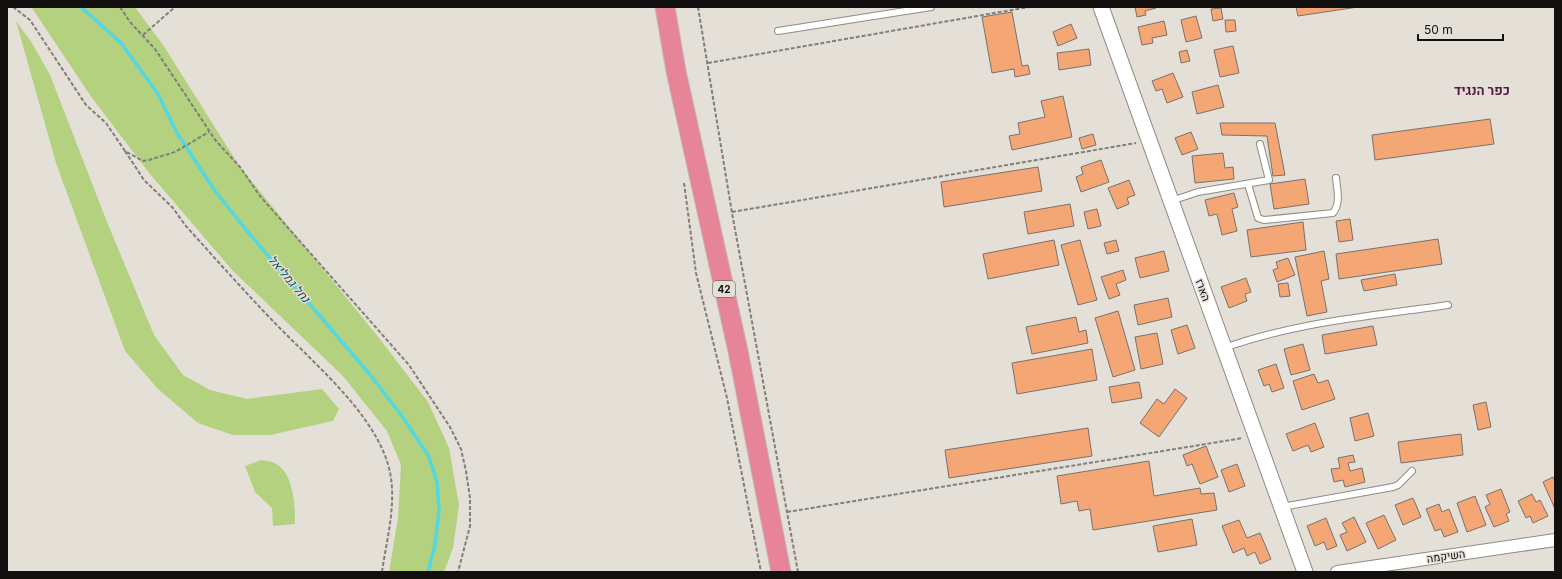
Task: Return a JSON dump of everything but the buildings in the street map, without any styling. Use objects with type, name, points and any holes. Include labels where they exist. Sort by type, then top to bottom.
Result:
[{"type":"highway","name":"42","points":[[665,7],[676,71],[738,351],[781,572]]},
{"type":"street","name":"הארז","points":[[1101,7],[1282,507],[1303,572]]},
{"type":"street","name":"השיקמה","points":[[1337,572],[1555,540]]},
{"type":"lane","points":[[778,31],[931,7]]},
{"type":"lane","points":[[1171,201],[1198,192],[1268,180],[1260,144]]},
{"type":"lane","points":[[1248,184],[1258,218],[1264,220],[1333,213],[1336,209],[1338,200],[1336,178]]},
{"type":"lane","points":[[1224,348],[1244,341],[1294,328],[1448,305]]},
{"type":"lane","points":[[1282,507],[1393,487],[1398,485],[1412,471]]},
{"type":"path","points":[[13,7],[30,20],[86,105],[106,124],[144,180],[173,208],[185,225],[272,320],[353,403],[376,437],[387,462],[393,495],[382,572]]},
{"type":"path","points":[[120,7],[130,22],[155,49],[216,142],[240,167],[260,196],[409,365],[450,427],[461,449],[470,498],[470,526],[458,572]]},
{"type":"path","points":[[142,35],[175,7]]},
{"type":"path","points":[[698,7],[732,212],[798,572]]},
{"type":"path","points":[[708,63],[1029,7]]},
{"type":"path","points":[[125,151],[143,161],[149,160],[175,152],[209,132]]},
{"type":"path","points":[[732,212],[1149,140]]},
{"type":"path","points":[[684,182],[696,273],[727,398],[761,572]]},
{"type":"path","points":[[787,512],[1242,438],[1254,431]]},
{"type":"green space","points":[[29,7],[135,7],[163,45],[240,167],[379,338],[428,402],[449,448],[459,505],[453,548],[444,572],[389,572],[398,518],[401,465],[387,431],[343,376],[233,271],[150,174],[92,98],[32,8]]},
{"type":"green space","points":[[16,21],[32,43],[50,75],[107,222],[154,335],[183,375],[210,390],[247,399],[322,389],[339,409],[333,421],[270,435],[233,435],[198,423],[158,389],[125,351],[56,163]]},
{"type":"green space","points":[[261,460],[274,463],[287,475],[294,500],[295,524],[273,526],[272,508],[255,492],[245,466]]},
{"type":"waterway","name":"נחל גמליאל","points":[[81,7],[121,43],[158,94],[177,133],[215,191],[248,232],[372,377],[404,419],[429,457],[437,482],[439,511],[435,545],[428,572]]},
{"type":"district","name":"כפר הנגיד","points":[[1482,90]]}]
